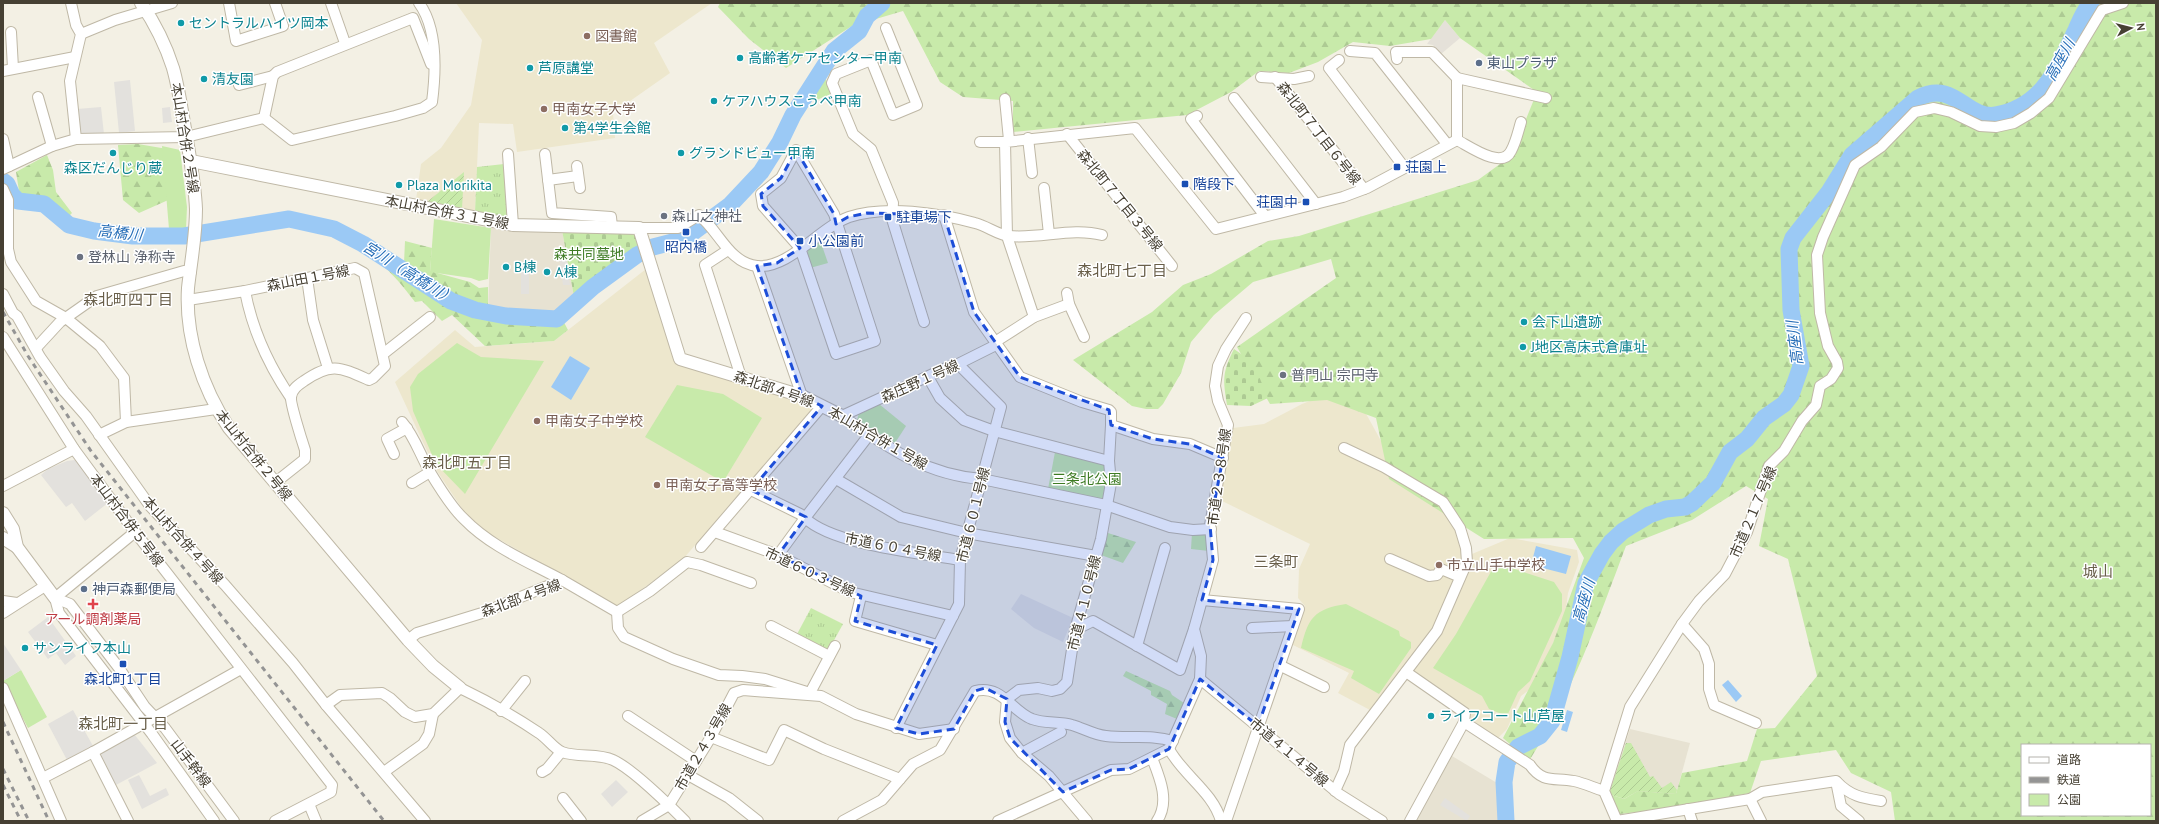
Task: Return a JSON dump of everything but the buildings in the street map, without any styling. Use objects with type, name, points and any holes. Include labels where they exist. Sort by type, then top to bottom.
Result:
[{"type":"street","points":[[71,3],[76,25],[81,34],[70,81],[76,140]]},
{"type":"street","points":[[81,34],[144,8],[172,3]]},
{"type":"street","points":[[229,3],[236,41],[282,26],[275,3]]},
{"type":"street","points":[[331,3],[345,43]]},
{"type":"street","points":[[264,118],[292,140],[395,116],[423,108],[432,102],[435,72],[432,41],[425,12],[419,3]]},
{"type":"street","name":"市道２１７号線","points":[[1604,791],[1630,707],[1682,624],[1699,601],[1725,574],[1747,532],[1769,466],[1784,451],[1802,421],[1816,405],[1820,386],[1831,379],[1838,368],[1837,362],[1828,346],[1820,313],[1817,255],[1823,237],[1855,165],[1881,147],[1915,112],[1934,108],[1951,112],[1980,126],[1996,127],[2014,123],[2049,98],[2102,10],[2123,3]]},
{"type":"street","name":"本山村合併２号線","points":[[144,8],[173,68],[191,161],[196,208],[195,238],[188,300],[191,333],[204,382],[216,409],[229,428],[408,640],[433,666],[460,688]]},
{"type":"street","points":[[239,85],[273,76],[277,72],[345,43],[413,18],[435,72]]},
{"type":"street","points":[[886,28],[917,105],[893,115],[871,60],[836,74],[832,83],[853,134],[871,149],[893,203],[892,219],[924,322]]},
{"type":"street","points":[[10,32],[13,68]]},
{"type":"street","points":[[1350,51],[1375,53],[1446,144]]},
{"type":"street","points":[[1397,59],[1396,52],[1432,52],[1457,78],[1546,98]]},
{"type":"street","points":[[3,71],[75,57]]},
{"type":"street","points":[[1339,60],[1329,68],[1404,167]]},
{"type":"street","points":[[264,118],[273,76]]},
{"type":"street","points":[[1261,77],[1294,79],[1309,76]]},
{"type":"street","name":"森北町７丁目６号線","points":[[1275,77],[1364,189]]},
{"type":"street","points":[[1457,78],[1457,140],[1495,159],[1504,158],[1511,153],[1521,122]]},
{"type":"street","points":[[38,97],[52,146]]},
{"type":"street","points":[[1234,97],[1316,204]]},
{"type":"street","points":[[1005,99],[1007,141],[1007,236],[1034,317]]},
{"type":"street","points":[[1197,116],[1190,119],[1266,216]]},
{"type":"street","points":[[3,139],[6,168],[52,146],[76,140],[186,137],[264,118]]},
{"type":"street","name":"森北町７丁目３号線","points":[[980,142],[1007,141],[1135,128],[1216,229],[1343,198],[1364,189],[1446,144],[1457,140]]},
{"type":"street","name":"森北町７丁目３号線","points":[[1067,134],[1172,266]]},
{"type":"street","points":[[1028,138],[1032,173]]},
{"type":"street","points":[[796,150],[834,214],[836,224],[875,341],[836,354],[800,248],[763,206],[761,194],[781,178],[796,150]]},
{"type":"street","points":[[508,154],[513,225]]},
{"type":"street","points":[[545,154],[552,213],[611,217],[612,227]]},
{"type":"street","name":"本山村合併３１号線","points":[[191,161],[513,225],[612,227],[640,232],[678,228],[699,215],[714,229],[728,250]]},
{"type":"street","points":[[548,180],[578,171],[580,188]]},
{"type":"street","points":[[1044,188],[1049,234]]},
{"type":"street","points":[[3,189],[8,200],[8,248],[11,262],[36,301],[66,318],[100,346],[124,378],[126,422]]},
{"type":"street","points":[[741,377],[705,265],[728,250],[741,261],[757,266],[777,263],[848,217],[867,213],[892,212],[944,215],[977,223],[1007,236],[1086,231],[1102,235]]},
{"type":"street","points":[[944,215],[974,312],[996,343]]},
{"type":"street","name":"森北部４号線","points":[[640,232],[652,265],[680,359],[802,396],[822,406],[701,547]]},
{"type":"street","points":[[757,266],[802,396]]},
{"type":"street","name":"森山田１号線","points":[[188,300],[246,291],[355,268],[364,273],[385,366],[373,378],[368,380],[349,371],[328,368]]},
{"type":"street","points":[[36,348],[60,322],[97,296],[109,291],[184,271],[191,272]]},
{"type":"street","points":[[291,398],[294,388],[316,373],[328,368],[313,320],[307,278]]},
{"type":"street","points":[[246,291],[254,326],[281,384],[291,398],[305,450],[305,459],[276,482]]},
{"type":"street","points":[[1067,293],[1069,304],[1084,337]]},
{"type":"street","name":"本山村合併４号線","points":[[3,294],[13,313],[17,316],[64,391],[86,416],[150,506],[225,585],[293,663],[326,705],[423,820]]},
{"type":"street","name":"森庄野１号線","points":[[842,416],[958,364],[996,343],[1034,317],[1069,304]]},
{"type":"street","points":[[383,354],[430,317]]},
{"type":"street","name":"市道２３８号線","points":[[1171,745],[1200,679],[1200,656],[1194,630],[1213,560],[1211,529],[1228,425],[1218,401],[1215,386],[1218,366],[1239,327],[1246,318]]},
{"type":"street","name":"本山村合併５号線","points":[[3,337],[74,449],[135,532],[332,785],[331,792],[309,804]]},
{"type":"street","name":"市道４１０号線","points":[[996,343],[1020,377],[1082,402],[1112,412],[1109,461],[1111,483],[1101,539],[1075,630],[1067,682],[1060,689],[1052,692],[1038,688],[1019,690],[1007,699]]},
{"type":"street","name":"市道６０１号線","points":[[896,728],[938,645],[949,627],[959,604],[960,560],[1000,407],[958,364]]},
{"type":"street","points":[[928,377],[940,398],[964,420],[994,432],[1109,461]]},
{"type":"street","name":"本山村合併１号線","points":[[822,406],[842,416],[870,435],[923,466],[962,478],[982,479],[1106,505],[1170,527],[1193,530],[1211,529]]},
{"type":"street","points":[[99,435],[126,422],[216,409]]},
{"type":"street","points":[[394,454],[386,439],[404,425],[430,472],[463,519],[480,534],[507,551],[562,580]]},
{"type":"street","points":[[1111,426],[1153,439],[1190,444],[1223,458]]},
{"type":"street","points":[[778,555],[870,435]]},
{"type":"street","points":[[1336,791],[1344,771],[1350,745],[1437,631],[1467,562],[1466,548],[1460,528],[1442,502],[1384,467],[1344,448]]},
{"type":"street","points":[[3,486],[74,449]]},
{"type":"street","points":[[412,483],[430,472]]},
{"type":"street","points":[[836,479],[901,516],[967,533],[1096,556]]},
{"type":"street","name":"市道６０４号線","points":[[751,490],[800,514],[813,525],[846,540],[960,560]]},
{"type":"street","name":"山手幹線","points":[[3,513],[13,529],[17,547]]},
{"type":"street","points":[[55,598],[135,532]]},
{"type":"street","name":"市道６０３号線","points":[[715,532],[778,555],[850,592],[861,596],[953,616]]},
{"type":"street","name":"山手幹線","points":[[3,538],[17,547],[55,598],[59,613],[143,723],[214,821]]},
{"type":"street","points":[[1137,646],[1165,548]]},
{"type":"street","points":[[1390,559],[1429,576],[1437,575],[1441,569],[1460,577]]},
{"type":"street","points":[[751,583],[701,565],[687,562],[650,591],[618,612],[618,628],[624,637],[673,659],[719,675],[764,679],[810,693],[835,646]]},
{"type":"street","name":"森北部４号線","points":[[408,640],[417,633],[482,613],[562,580],[618,612]]},
{"type":"street","points":[[3,613],[45,586]]},
{"type":"street","points":[[861,596],[855,620],[938,645]]},
{"type":"street","name":"山手幹線","points":[[55,598],[70,604],[154,718],[165,728],[234,821]]},
{"type":"street","points":[[1202,600],[1299,609],[1226,821]]},
{"type":"street","points":[[3,601],[17,603]]},
{"type":"street","points":[[1075,630],[1093,621],[1180,670],[1194,630]]},
{"type":"street","points":[[1682,624],[1704,649],[1709,664],[1709,689],[1714,705],[1756,724]]},
{"type":"street","points":[[771,626],[829,656]]},
{"type":"street","points":[[1252,628],[1293,626]]},
{"type":"street","points":[[1279,665],[1324,687]]},
{"type":"street","points":[[43,778],[93,752],[241,669]]},
{"type":"street","points":[[1406,672],[1465,713],[1464,722],[1410,821]]},
{"type":"street","name":"市道４１４号線","points":[[1200,679],[1336,791],[1382,821]]},
{"type":"street","points":[[502,711],[525,680]]},
{"type":"street","points":[[3,688],[61,821]]},
{"type":"street","points":[[326,705],[340,695],[382,693],[390,698],[405,712],[415,717],[433,714],[460,688],[522,721],[544,736],[561,752],[584,757],[601,756],[613,760],[669,805],[685,821]]},
{"type":"street","points":[[843,821],[882,800],[913,764],[940,750],[954,729],[975,691],[985,688],[1007,699],[1026,716],[1033,720],[1072,725],[1089,732],[1106,736],[1160,737],[1171,745],[1176,762],[1209,798],[1221,821]]},
{"type":"street","name":"市道２４３号線","points":[[642,821],[669,805],[711,737],[734,693],[739,691],[810,693],[821,696],[856,714],[896,728],[919,734],[954,729]]},
{"type":"street","points":[[1007,699],[1005,722],[1010,738],[1022,753],[1049,776],[1087,821]]},
{"type":"street","points":[[384,772],[423,744],[429,734],[433,714]]},
{"type":"street","points":[[628,716],[696,761]]},
{"type":"street","points":[[1464,722],[1530,765],[1536,774],[1553,780],[1574,781],[1604,791],[1617,821],[1647,818],[1688,809],[1750,799],[1762,792],[1839,781]]},
{"type":"street","points":[[711,737],[769,760],[784,730],[824,749],[900,779]]},
{"type":"street","points":[[1022,753],[1061,732]]},
{"type":"street","points":[[998,821],[1111,770],[1129,770],[1152,758],[1171,745]]},
{"type":"street","points":[[93,752],[128,821]]},
{"type":"street","points":[[542,772],[547,769],[561,752]]},
{"type":"street","points":[[1152,758],[1162,789],[1163,811],[1157,821]]},
{"type":"street","points":[[688,775],[729,798],[758,821]]},
{"type":"street","points":[[1839,781],[1846,791],[1856,797],[1881,801]]},
{"type":"street","points":[[1839,781],[1841,806],[1859,821]]},
{"type":"street","points":[[563,798],[581,821]]},
{"type":"street","points":[[1750,799],[1761,821]]},
{"type":"street","points":[[275,821],[309,804],[316,821]]},
{"type":"street","points":[[1688,809],[1692,821]]},
{"type":"highlighted area","points":[[796,150],[834,214],[836,224],[848,217],[867,213],[944,215],[974,312],[1020,377],[1109,410],[1111,425],[1153,439],[1190,444],[1223,458],[1210,525],[1213,560],[1202,600],[1299,609],[1258,726],[1200,679],[1169,749],[1129,769],[1111,770],[1063,792],[1010,738],[1005,722],[1007,699],[985,688],[975,691],[954,729],[919,734],[896,728],[937,645],[855,621],[861,596],[778,555],[806,517],[751,490],[822,406],[802,396],[757,266],[777,263],[800,248],[763,206],[761,194],[781,178]]},
{"type":"shaded area","name":"甲南女子大学","points":[[456,3],[712,3],[654,43],[670,73],[613,113],[615,138],[517,152],[513,124],[479,123],[475,212],[416,200],[421,164],[441,148],[471,105],[482,40]]},
{"type":"shaded area","points":[[1445,20],[1460,38],[1441,54],[1433,45],[1427,44]]},
{"type":"shaded area","points":[[130,80],[135,131],[119,133],[114,82]]},
{"type":"shaded area","points":[[101,107],[104,134],[81,137],[77,109]]},
{"type":"shaded area","points":[[170,107],[172,122],[163,123],[162,108]]},
{"type":"shaded area","points":[[491,228],[522,232],[562,230],[574,297],[559,313],[488,310]]},
{"type":"shaded area","points":[[565,248],[570,285],[563,285],[558,249]]},
{"type":"shaded area","points":[[521,264],[529,264],[529,294],[521,294]]},
{"type":"shaded area","points":[[646,269],[674,361],[684,366],[793,400],[813,408],[684,558],[618,607],[483,530],[467,516],[435,468],[395,382],[455,330],[475,347],[554,341]]},
{"type":"shaded area","name":"市立山手中学校","points":[[1328,394],[1364,410],[1386,450],[1464,525],[1472,554],[1510,538],[1577,550],[1579,562],[1568,593],[1565,616],[1534,686],[1521,696],[1507,729],[1498,738],[1471,721],[1470,710],[1405,666],[1370,710],[1338,693],[1349,673],[1291,644],[1305,606],[1298,598],[1299,569],[1310,544],[1220,500],[1233,428],[1264,424],[1302,404]]},
{"type":"shaded area","points":[[75,460],[109,502],[85,521],[72,503],[66,507],[41,475],[48,469],[67,461]]},
{"type":"shaded area","points":[[1021,594],[1073,618],[1063,642],[1034,628],[1011,609]]},
{"type":"shaded area","points":[[48,617],[76,656],[65,665],[56,653],[48,659],[28,632]]},
{"type":"shaded area","points":[[3,643],[21,670],[3,681]]},
{"type":"shaded area","points":[[73,710],[93,746],[67,760],[48,724]]},
{"type":"shaded area","points":[[1630,729],[1690,743],[1676,794],[1609,794]]},
{"type":"shaded area","points":[[134,734],[157,763],[114,786],[101,757],[102,751]]},
{"type":"shaded area","points":[[1452,756],[1502,786],[1504,808],[1500,821],[1416,821]]},
{"type":"shaded area","points":[[139,775],[150,796],[166,788],[169,795],[142,809],[128,780]]},
{"type":"shaded area","points":[[616,780],[628,792],[612,807],[601,794]]},
{"type":"shaded area","points":[[1445,798],[1470,816],[1467,821],[1440,805]]},
{"type":"green space","points":[[720,3],[2156,3],[2156,821],[1895,821],[1891,792],[1851,773],[1836,750],[1761,761],[1750,793],[1672,808],[1620,814],[1609,794],[1624,799],[1638,791],[1676,794],[1682,773],[1747,761],[1757,729],[1775,728],[1817,676],[1788,559],[1759,546],[1768,499],[1746,486],[1692,520],[1626,546],[1594,629],[1571,683],[1544,736],[1529,761],[1503,738],[1553,643],[1584,558],[1573,538],[1484,539],[1389,479],[1376,418],[1327,400],[1270,404],[1237,347],[1336,278],[1331,259],[1253,282],[1214,315],[1191,342],[1181,373],[1163,404],[1158,409],[1146,409],[1132,406],[1073,360],[1152,312],[1183,285],[1211,274],[1268,241],[1299,236],[1478,180],[1511,156],[1537,92],[1460,38],[1445,20],[1431,39],[1390,46],[1353,42],[1318,62],[1289,73],[1259,71],[1231,92],[1187,115],[1013,132],[1013,101],[963,97],[940,82],[903,11],[852,26],[786,68],[749,39],[718,7]]},
{"type":"green space","points":[[825,77],[831,94],[814,101],[812,94],[821,79]]},
{"type":"green space","points":[[138,144],[179,151],[184,193],[139,213],[123,200],[118,145]]},
{"type":"green space","points":[[162,146],[180,150],[187,207],[186,229],[169,229]]},
{"type":"green space","points":[[47,155],[53,170],[56,192],[72,213],[66,219],[39,195],[25,196],[19,191],[16,172]]},
{"type":"green space","points":[[504,164],[508,220],[475,212],[477,167]]},
{"type":"green space","points":[[464,172],[462,209],[427,202]]},
{"type":"green space","points":[[434,219],[491,228],[488,279],[479,281],[471,278],[430,272]]},
{"type":"green space","name":"森共同墓地","points":[[562,230],[629,233],[636,236],[639,247],[615,262],[574,297]]},
{"type":"green space","points":[[360,240],[404,263],[405,241],[432,248],[430,271],[470,282],[479,288],[488,287],[488,310],[559,313],[568,330],[554,341],[485,346],[452,315],[442,321],[422,301],[415,302],[382,265],[357,248]]},
{"type":"green space","points":[[820,240],[828,263],[810,268],[807,259],[808,248]]},
{"type":"green space","points":[[457,343],[481,357],[544,361],[465,494],[436,464],[413,411],[410,387],[418,374]]},
{"type":"green space","points":[[1234,349],[1253,362],[1268,398],[1251,406],[1227,405],[1224,376],[1227,364]]},
{"type":"green space","points":[[677,385],[723,394],[762,418],[723,482],[645,437]]},
{"type":"green space","points":[[879,404],[906,426],[895,443],[857,420],[859,413]]},
{"type":"green space","name":"三条北公園","points":[[1055,452],[1105,464],[1108,484],[1104,503],[1048,489]]},
{"type":"green space","points":[[1108,533],[1136,542],[1123,563],[1101,555]]},
{"type":"green space","points":[[1192,533],[1208,534],[1209,551],[1191,549]]},
{"type":"green space","points":[[1499,564],[1554,582],[1562,594],[1562,611],[1530,681],[1518,692],[1507,716],[1489,709],[1482,696],[1433,668],[1456,634],[1493,568]]},
{"type":"green space","points":[[1346,604],[1399,631],[1400,636],[1411,642],[1411,648],[1379,694],[1351,678],[1354,671],[1301,648],[1306,629],[1314,617],[1326,609]]},
{"type":"green space","points":[[811,608],[843,624],[827,653],[796,636]]},
{"type":"green space","points":[[21,670],[47,717],[28,728],[3,681]]},
{"type":"green space","points":[[1126,671],[1170,691],[1172,695],[1184,703],[1177,719],[1165,714],[1167,704],[1151,695],[1151,691],[1123,676]]},
{"type":"green space","points":[[1626,743],[1631,743],[1650,777],[1653,776],[1662,788],[1671,782],[1677,790],[1676,794],[1638,791],[1624,799],[1609,794]]},
{"type":"water","points":[[570,356],[590,368],[571,400],[551,387]]},
{"type":"water","points":[[1536,546],[1571,556],[1566,574],[1531,565]]},
{"type":"water","points":[[1728,680],[1742,696],[1736,702],[1722,685]]},
{"type":"water","points":[[1567,710],[1573,712],[1567,732],[1561,730]]},
{"type":"waterway","name":"宮川（高橋川）","points":[[3,181],[7,184],[12,195],[18,201],[44,204],[69,225],[94,231],[133,236],[184,236],[289,219],[334,229],[363,244],[451,301],[475,310],[506,316],[557,319],[593,287],[637,255],[653,247],[684,239],[730,205],[761,172],[780,142],[793,115],[834,51],[859,31],[867,16],[882,3]]},
{"type":"waterway","name":"高座川","points":[[1506,821],[1504,782],[1507,762],[1518,747],[1540,736],[1552,721],[1570,657],[1586,583],[1602,554],[1611,542],[1623,531],[1649,515],[1666,509],[1685,507],[1692,503],[1713,483],[1730,452],[1747,439],[1764,418],[1784,404],[1791,395],[1801,366],[1791,310],[1789,249],[1793,238],[1829,192],[1852,155],[1918,98],[1931,93],[1942,93],[1951,96],[1976,112],[1986,115],[1996,115],[2012,110],[2026,103],[2047,83],[2055,71],[2082,16],[2091,3]]},
{"type":"railway","points":[[3,312],[28,356],[91,451],[384,821]]},
{"type":"railway","points":[[3,722],[49,821]]},
{"type":"railway","points":[[3,769],[29,821]]},
{"type":"railway","points":[[3,785],[21,821]]},
{"type":"place","name":"セントラルハイツ岡本","points":[[181,23]]},
{"type":"place","name":"図書館","points":[[587,36]]},
{"type":"place","name":"高齢者ケアセンター甲南","points":[[740,58]]},
{"type":"place","name":"東山プラザ","points":[[1479,63]]},
{"type":"place","name":"芦原講堂","points":[[530,68]]},
{"type":"place","name":"清友園","points":[[204,79]]},
{"type":"place","name":"ケアハウスこうべ甲南","points":[[714,101]]},
{"type":"place","name":"甲南女子大学","points":[[544,109]]},
{"type":"place","name":"第4学生会館","points":[[565,128]]},
{"type":"place","name":"森区だんじり蔵","points":[[113,153]]},
{"type":"place","name":"グランドビュー甲南","points":[[681,153]]},
{"type":"place","name":"荘園上","points":[[1397,167]]},
{"type":"place","name":"階段下","points":[[1185,184]]},
{"type":"place","name":"Plaza Morikita","points":[[399,185]]},
{"type":"place","name":"荘園中","points":[[1306,202]]},
{"type":"place","name":"森山之神社","points":[[664,216]]},
{"type":"place","name":"駐車場下","points":[[888,217]]},
{"type":"place","name":"昭内橋","points":[[686,232]]},
{"type":"place","name":"小公園前","points":[[800,241]]},
{"type":"place","name":"登林山 浄称寺","points":[[80,257]]},
{"type":"place","name":"B棟","points":[[506,267]]},
{"type":"place","name":"A棟","points":[[547,272]]},
{"type":"place","name":"会下山遺跡","points":[[1524,322]]},
{"type":"place","name":"J地区高床式倉庫址","points":[[1523,347]]},
{"type":"place","name":"普門山 宗円寺","points":[[1283,375]]},
{"type":"place","name":"甲南女子中学校","points":[[537,421]]},
{"type":"place","name":"甲南女子高等学校","points":[[657,485]]},
{"type":"place","name":"市立山手中学校","points":[[1439,565]]},
{"type":"place","name":"神戸森郵便局","points":[[84,589]]},
{"type":"place","name":"アール調剤薬局","points":[[93,604]]},
{"type":"place","name":"サンライフ本山","points":[[25,648]]},
{"type":"place","name":"森北町1丁目","points":[[123,664]]},
{"type":"place","name":"ライフコート山芦屋","points":[[1431,716]]},
{"type":"district","name":"森北町七丁目","points":[[1122,271]]},
{"type":"district","name":"森北町四丁目","points":[[128,300]]},
{"type":"district","name":"森北町五丁目","points":[[467,463]]},
{"type":"district","name":"三条町","points":[[1276,562]]},
{"type":"district","name":"城山","points":[[2098,572]]},
{"type":"district","name":"森北町一丁目","points":[[123,724]]},
{"type":"water label","name":"高橋川","points":[[120,233]]}]
